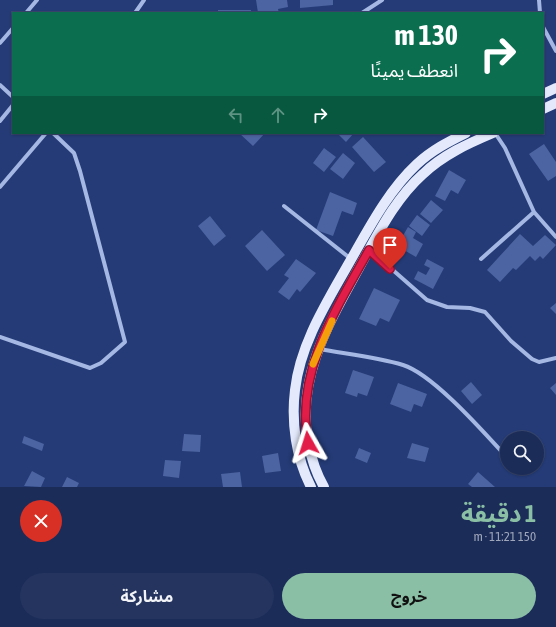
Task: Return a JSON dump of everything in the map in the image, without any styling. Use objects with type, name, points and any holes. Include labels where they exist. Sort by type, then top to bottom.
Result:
[{"type":"main road","points":[[544,94],[556,88]]},
{"type":"main road","points":[[544,109],[556,103]]},
{"type":"main road","points":[[311,487],[302,467],[294,414],[297,377],[309,339],[373,220],[394,190],[405,176],[430,153],[464,134]]},
{"type":"main road","points":[[324,487],[310,452],[306,422],[309,380],[318,349],[337,309],[369,250],[398,202],[423,174],[452,152],[492,134]]},
{"type":"street","points":[[27,12],[37,0]]},
{"type":"street","points":[[136,12],[144,0]]},
{"type":"street","points":[[364,12],[382,0]]},
{"type":"street","points":[[539,0],[540,12]]},
{"type":"street","points":[[0,43],[12,29]]},
{"type":"street","points":[[544,29],[556,51]]},
{"type":"street","points":[[0,85],[12,96]]},
{"type":"street","points":[[0,121],[12,107]]},
{"type":"street","points":[[0,187],[45,134]]},
{"type":"street","points":[[0,337],[90,368],[102,363],[125,342],[74,153],[54,134]]},
{"type":"street","points":[[495,134],[505,148],[534,212],[556,237]]},
{"type":"street","points":[[284,206],[352,259]]},
{"type":"street","points":[[481,259],[534,212]]},
{"type":"street","points":[[369,250],[427,300],[447,307],[470,308],[485,312],[511,341],[532,358],[539,362],[556,358]]},
{"type":"street","points":[[318,349],[404,365],[425,377],[442,392],[500,450]]},
{"type":"building","points":[[256,0],[287,0],[288,7],[278,9],[279,12],[258,12]]},
{"type":"building","points":[[300,0],[333,0],[333,5],[300,8]]},
{"type":"building","points":[[218,10],[251,10],[251,12],[218,12]]},
{"type":"building","points":[[240,134],[264,134],[253,146]]},
{"type":"building","points":[[338,134],[353,134],[346,142]]},
{"type":"building","points":[[363,137],[386,162],[374,172],[352,147]]},
{"type":"building","points":[[544,144],[556,162],[556,176],[548,181],[529,154]]},
{"type":"building","points":[[324,148],[336,157],[324,172],[313,163]]},
{"type":"building","points":[[343,153],[355,163],[343,179],[330,169]]},
{"type":"building","points":[[449,170],[466,180],[458,194],[451,190],[445,201],[435,196]]},
{"type":"building","points":[[330,192],[357,203],[353,215],[342,211],[333,236],[316,230]]},
{"type":"building","points":[[431,200],[443,210],[431,223],[420,214]]},
{"type":"building","points":[[417,215],[430,225],[422,236],[409,226]]},
{"type":"building","points":[[210,216],[226,236],[214,246],[198,226]]},
{"type":"building","points":[[408,227],[416,232],[413,238],[423,244],[416,257],[397,246]]},
{"type":"building","points":[[262,230],[285,255],[267,271],[245,246]]},
{"type":"building","points":[[520,234],[533,246],[545,235],[556,245],[543,259],[540,256],[535,261],[530,256],[516,270],[513,268],[500,282],[487,270]]},
{"type":"building","points":[[296,259],[316,273],[300,292],[297,289],[289,300],[278,292],[289,278],[284,275]]},
{"type":"building","points":[[427,259],[444,268],[433,289],[414,279],[418,271],[426,275],[430,268],[424,265]]},
{"type":"building","points":[[374,288],[400,300],[389,322],[380,318],[376,326],[359,319]]},
{"type":"building","points":[[556,303],[556,314],[550,308]]},
{"type":"building","points":[[353,370],[374,377],[367,396],[358,393],[357,397],[345,393]]},
{"type":"building","points":[[471,382],[482,395],[472,404],[461,391]]},
{"type":"building","points":[[398,383],[427,394],[422,407],[414,404],[411,412],[390,404]]},
{"type":"building","points":[[556,383],[556,395],[550,388]]},
{"type":"building","points":[[184,434],[201,435],[200,452],[182,451]]},
{"type":"building","points":[[24,436],[44,444],[42,451],[22,443]]},
{"type":"building","points":[[412,443],[429,448],[425,462],[407,458]]},
{"type":"building","points":[[359,448],[371,453],[367,463],[355,458]]},
{"type":"building","points":[[278,453],[281,471],[265,473],[262,456]]},
{"type":"building","points":[[165,460],[181,461],[179,478],[163,476]]},
{"type":"building","points":[[32,471],[45,478],[41,487],[24,486]]},
{"type":"building","points":[[240,472],[242,487],[223,487],[221,474]]},
{"type":"building","points":[[478,472],[495,487],[472,487],[468,484]]},
{"type":"building","points":[[67,477],[79,483],[77,487],[62,487]]},
{"type":"slow traffic","points":[[313,364],[318,349],[332,321]]},
{"type":"route","points":[[308,443],[306,410],[307,393],[309,380],[318,349],[337,309],[369,250],[390,269]]}]
